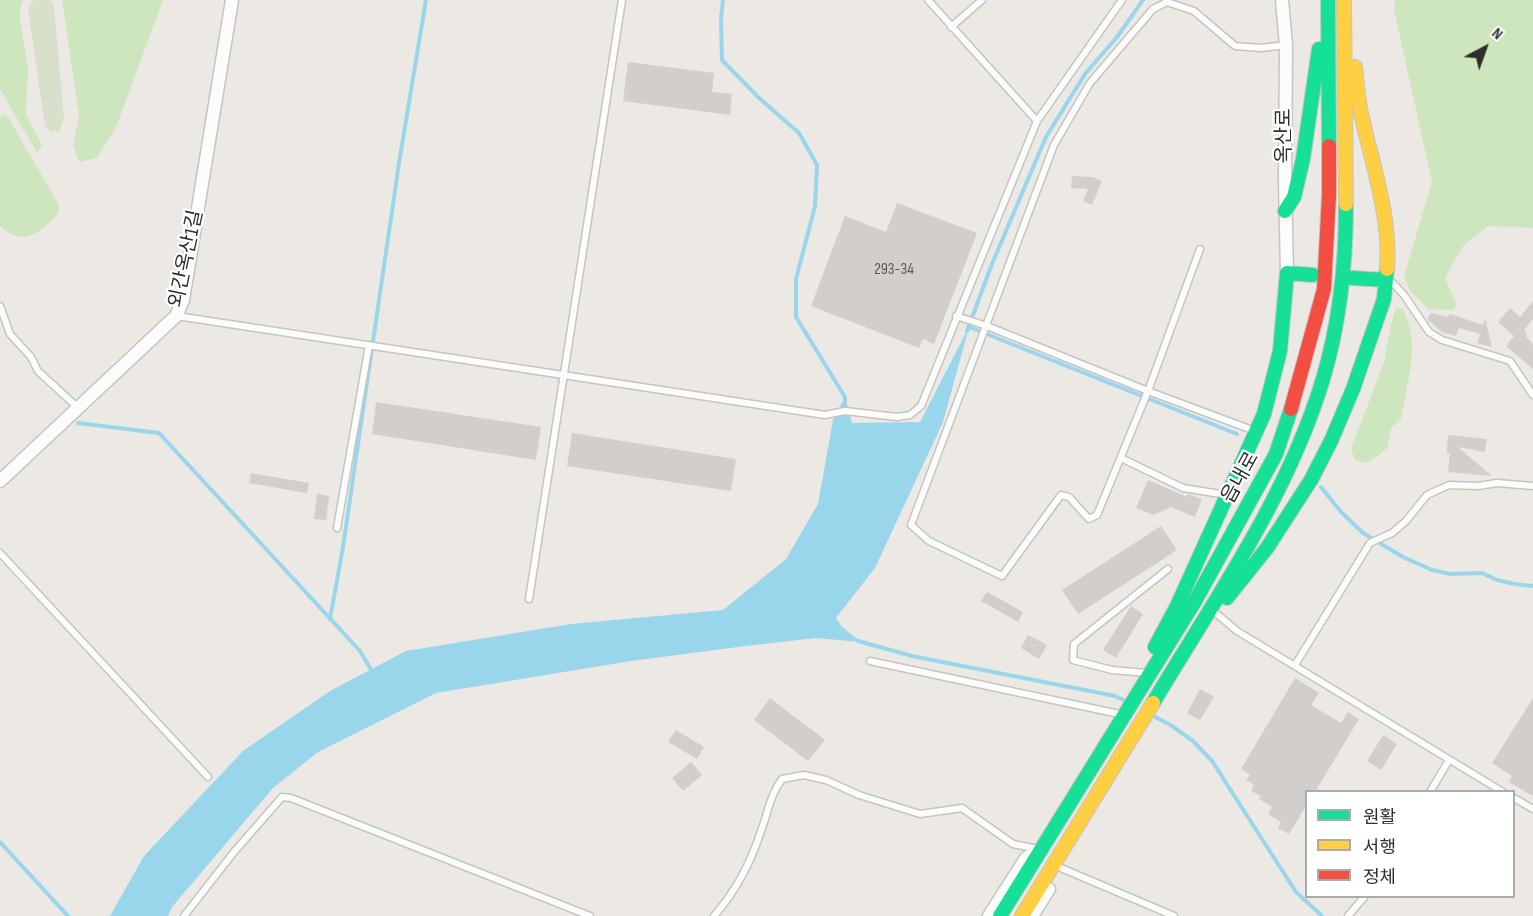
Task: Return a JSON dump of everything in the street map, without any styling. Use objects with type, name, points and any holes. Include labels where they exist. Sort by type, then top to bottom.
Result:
[{"type":"street","name":"외간옥산1길","points":[[0,481],[176,316],[183,300],[232,0]]},
{"type":"street","name":"옥산로","points":[[1282,0],[1286,45],[1287,273]]},
{"type":"street","points":[[1285,211],[1294,197],[1303,159],[1318,62],[1323,0]]},
{"type":"street","name":"읍내로","points":[[1000,916],[1195,601],[1276,454],[1298,389],[1324,289],[1329,195],[1328,0]]},
{"type":"street","name":"읍내로","points":[[1022,916],[1092,806],[1268,508],[1294,458],[1311,416],[1334,336],[1346,237],[1344,0]]},
{"type":"street","points":[[1032,916],[1069,856],[1092,806],[1158,717],[1233,588],[1267,548],[1311,480],[1331,441],[1369,344],[1384,299],[1388,252],[1385,219],[1361,114],[1349,0]]},
{"type":"street","points":[[1150,674],[1156,644],[1177,606],[1267,405],[1280,351],[1287,273],[1313,275]]},
{"type":"street","points":[[1353,278],[1386,280]]},
{"type":"street","points":[[989,916],[1026,858],[1041,850]]},
{"type":"lane","points":[[529,599],[622,0]]},
{"type":"lane","points":[[928,0],[1037,121]]},
{"type":"lane","points":[[951,27],[982,0]]},
{"type":"lane","points":[[176,316],[825,415],[845,411],[897,417],[910,415],[921,406],[1037,121],[1122,0]]},
{"type":"lane","points":[[1200,249],[1148,391],[1097,515],[1089,519],[1070,497],[1061,495],[1002,576],[929,541],[911,525],[1054,145],[1090,84],[1153,9],[1167,2],[1194,11],[1235,46],[1261,48],[1286,45]]},
{"type":"lane","points":[[1386,280],[1393,283],[1409,301],[1429,332],[1442,340],[1510,360],[1533,395]]},
{"type":"lane","points":[[0,306],[10,334],[31,357],[38,371],[77,407]]},
{"type":"lane","points":[[956,316],[1257,431]]},
{"type":"lane","points":[[337,528],[369,345]]},
{"type":"lane","points":[[1121,458],[1184,488],[1227,495]]},
{"type":"lane","points":[[1295,665],[1370,543],[1392,532],[1406,521],[1426,495],[1449,485],[1478,486],[1497,483],[1533,486]]},
{"type":"lane","points":[[0,553],[207,777]]},
{"type":"lane","points":[[1150,674],[1112,670],[1073,660],[1074,644],[1168,569]]},
{"type":"lane","points":[[1217,614],[1237,631],[1500,790]]},
{"type":"lane","points":[[870,661],[1126,713]]},
{"type":"lane","points":[[1431,790],[1449,760]]},
{"type":"lane","points":[[714,916],[744,875],[774,790],[782,779],[804,775],[826,780],[859,795],[920,814],[962,808],[1013,844],[1041,850]]},
{"type":"lane","points":[[184,916],[234,852],[282,798],[291,798],[590,916]]},
{"type":"lane","points":[[1515,799],[1533,809]]},
{"type":"lane","points":[[1061,868],[1174,916]]},
{"type":"lane","points":[[1348,916],[1364,898]]},
{"type":"green space","points":[[0,0],[23,0],[19,14],[28,68],[26,114],[42,145],[37,153],[0,89]]},
{"type":"green space","points":[[34,0],[51,0],[54,7],[64,119],[59,131],[51,132],[45,126],[28,9]]},
{"type":"green space","points":[[62,0],[163,0],[117,125],[97,158],[79,162],[73,145],[79,115]]},
{"type":"green space","points":[[1395,0],[1533,0],[1533,228],[1488,226],[1463,246],[1445,278],[1457,305],[1452,310],[1428,309],[1410,291],[1404,276],[1432,182],[1394,9]]},
{"type":"green space","points":[[6,114],[59,205],[59,212],[46,225],[25,237],[9,233],[0,226],[0,117]]},
{"type":"green space","points":[[1396,308],[1403,309],[1411,335],[1412,349],[1401,419],[1391,428],[1387,448],[1365,463],[1355,460],[1351,449],[1384,362]]},
{"type":"water","points":[[969,327],[943,422],[875,568],[836,618],[842,627],[861,642],[816,638],[746,646],[631,661],[436,693],[318,752],[273,788],[172,907],[168,916],[110,916],[144,856],[243,751],[330,691],[406,651],[571,624],[723,610],[786,559],[818,504],[833,420],[845,397],[852,423],[920,422]]},
{"type":"building","points":[[628,62],[714,73],[712,92],[732,94],[730,115],[623,101]]},
{"type":"building","points":[[1072,176],[1092,177],[1102,181],[1092,205],[1083,201],[1088,189],[1071,188]]},
{"type":"building","points":[[897,203],[977,233],[934,344],[923,339],[919,348],[811,306],[845,216],[886,232]]},
{"type":"building","points":[[1533,301],[1533,319],[1524,330],[1533,345],[1533,369],[1506,346],[1514,336],[1498,322],[1510,308],[1520,317]]},
{"type":"building","points":[[1431,313],[1447,317],[1450,314],[1483,325],[1485,318],[1492,347],[1477,343],[1480,334],[1459,328],[1456,336],[1442,332],[1427,319]]},
{"type":"building","points":[[376,402],[541,427],[536,460],[372,434]]},
{"type":"building","points":[[572,433],[736,459],[731,491],[567,466]]},
{"type":"building","points":[[1448,435],[1487,439],[1485,452],[1458,447],[1492,476],[1448,472],[1450,453],[1447,453]]},
{"type":"building","points":[[251,473],[309,483],[307,493],[249,483]]},
{"type":"building","points":[[1148,480],[1187,497],[1188,494],[1202,499],[1195,517],[1171,507],[1154,515],[1136,508]]},
{"type":"building","points":[[317,494],[329,496],[326,520],[314,519]]},
{"type":"building","points":[[1161,526],[1177,550],[1078,614],[1062,590]]},
{"type":"building","points":[[987,592],[1023,612],[1018,622],[981,601]]},
{"type":"building","points":[[1131,606],[1143,614],[1116,658],[1103,650]]},
{"type":"building","points":[[1028,635],[1047,645],[1039,659],[1021,648]]},
{"type":"building","points":[[1295,678],[1319,693],[1311,705],[1341,723],[1348,712],[1359,719],[1316,790],[1305,790],[1305,808],[1289,834],[1278,828],[1281,822],[1268,814],[1272,807],[1259,799],[1261,796],[1251,791],[1254,785],[1246,780],[1250,775],[1241,769]]},
{"type":"building","points":[[1200,689],[1214,697],[1200,720],[1187,713]]},
{"type":"building","points":[[770,698],[825,740],[808,761],[754,720]]},
{"type":"building","points":[[1533,698],[1533,796],[1509,782],[1512,776],[1492,763]]},
{"type":"building","points":[[676,730],[704,747],[697,759],[668,742]]},
{"type":"building","points":[[1383,735],[1397,744],[1381,770],[1367,761]]},
{"type":"building","points":[[691,762],[702,775],[683,791],[672,778]]},
{"type":"waterway","points":[[330,619],[343,547],[399,163],[426,0]]},
{"type":"waterway","points":[[723,0],[722,60],[759,98],[799,133],[817,165],[815,206],[796,279],[796,317],[845,397],[845,401]]},
{"type":"waterway","points":[[967,331],[992,264],[1046,137],[1085,74],[1117,37],[1143,0]]},
{"type":"waterway","points":[[969,327],[1237,434]]},
{"type":"waterway","points":[[78,423],[159,433],[360,651],[373,673]]},
{"type":"waterway","points":[[1321,487],[1341,512],[1363,533],[1403,557],[1432,570],[1451,574],[1482,573],[1497,580],[1533,586]]},
{"type":"waterway","points":[[858,641],[912,656],[1115,696],[1128,702]]},
{"type":"waterway","points":[[1150,714],[1193,741],[1212,761],[1296,892],[1322,916]]},
{"type":"waterway","points":[[0,842],[68,916]]},
{"type":"traffic: fast","points":[[1328,0],[1329,146]]},
{"type":"traffic: fast","points":[[1285,211],[1294,197],[1303,159],[1319,49]]},
{"type":"traffic: fast","points":[[1153,703],[1248,546],[1270,506],[1308,422],[1323,379],[1338,314],[1345,248],[1346,204]]},
{"type":"traffic: fast","points":[[1227,598],[1267,548],[1311,480],[1331,441],[1353,389],[1384,299],[1387,269]]},
{"type":"traffic: fast","points":[[1155,647],[1177,606],[1264,414],[1280,351],[1287,273],[1313,275]]},
{"type":"traffic: fast","points":[[1352,278],[1386,280]]},
{"type":"traffic: fast","points":[[1000,916],[1195,601],[1276,454],[1291,409]]},
{"type":"traffic: slow","points":[[1344,0],[1346,204]]},
{"type":"traffic: slow","points":[[1355,67],[1361,112],[1384,212],[1388,250],[1387,269]]},
{"type":"traffic: slow","points":[[1022,916],[1153,703]]},
{"type":"traffic: jam","points":[[1291,409],[1324,289],[1329,146]]}]
